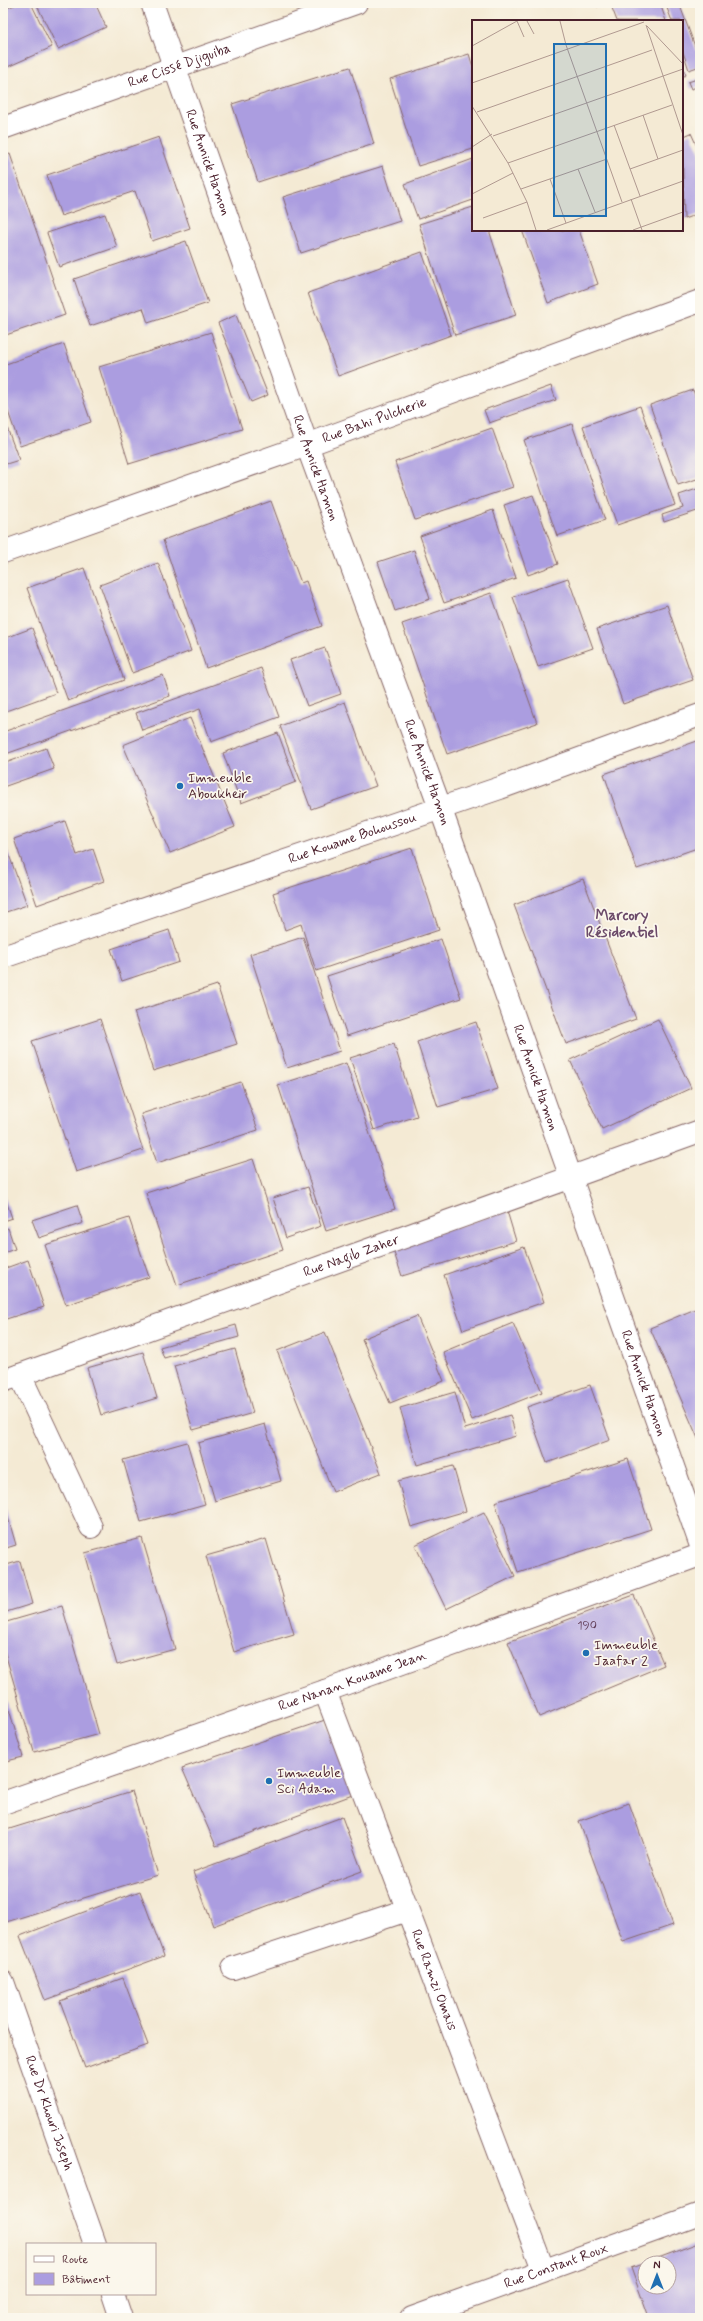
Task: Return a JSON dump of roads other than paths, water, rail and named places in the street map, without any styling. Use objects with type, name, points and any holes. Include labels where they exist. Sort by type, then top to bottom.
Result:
[{"type":"street","name":"Rue Annick Hamon","points":[[152,3],[308,445],[440,807],[569,1177],[700,1543]]},
{"type":"street","name":"Rue Cissé Djiguiba","points":[[3,128],[356,3]]},
{"type":"street","name":"Rue Bahi Pulcherie","points":[[3,552],[308,445],[700,301]]},
{"type":"street","name":"Rue Kouame Bohoussou","points":[[3,957],[440,807],[500,788],[700,715]]},
{"type":"street","name":"Rue Nagib Zaher","points":[[12,1378],[569,1177],[700,1132]]},
{"type":"street","points":[[12,1378],[91,1527]]},
{"type":"street","name":"Rue Nanan Kouame Jean","points":[[3,1803],[325,1691],[700,1555]]},
{"type":"street","name":"Rue Ramzi Omais","points":[[325,1691],[543,2269]]},
{"type":"street","points":[[233,1968],[407,1910]]},
{"type":"street","name":"Rue Dr Khouri Joseph","points":[[3,1982],[95,2243]]},
{"type":"street","name":"Rue Constant Roux","points":[[412,2318],[543,2269],[700,2214]]},
{"type":"street","points":[[113,2295],[121,2318]]},
{"type":"place","name":"Immeuble Aboukheir","points":[[180,786]]},
{"type":"place","name":"Immeuble Jaafar 2","points":[[586,1653]]},
{"type":"place","name":"Immeuble Sci Adam","points":[[269,1781]]},
{"type":"district","name":"Marcory Résidentiel","points":[[622,924]]}]
